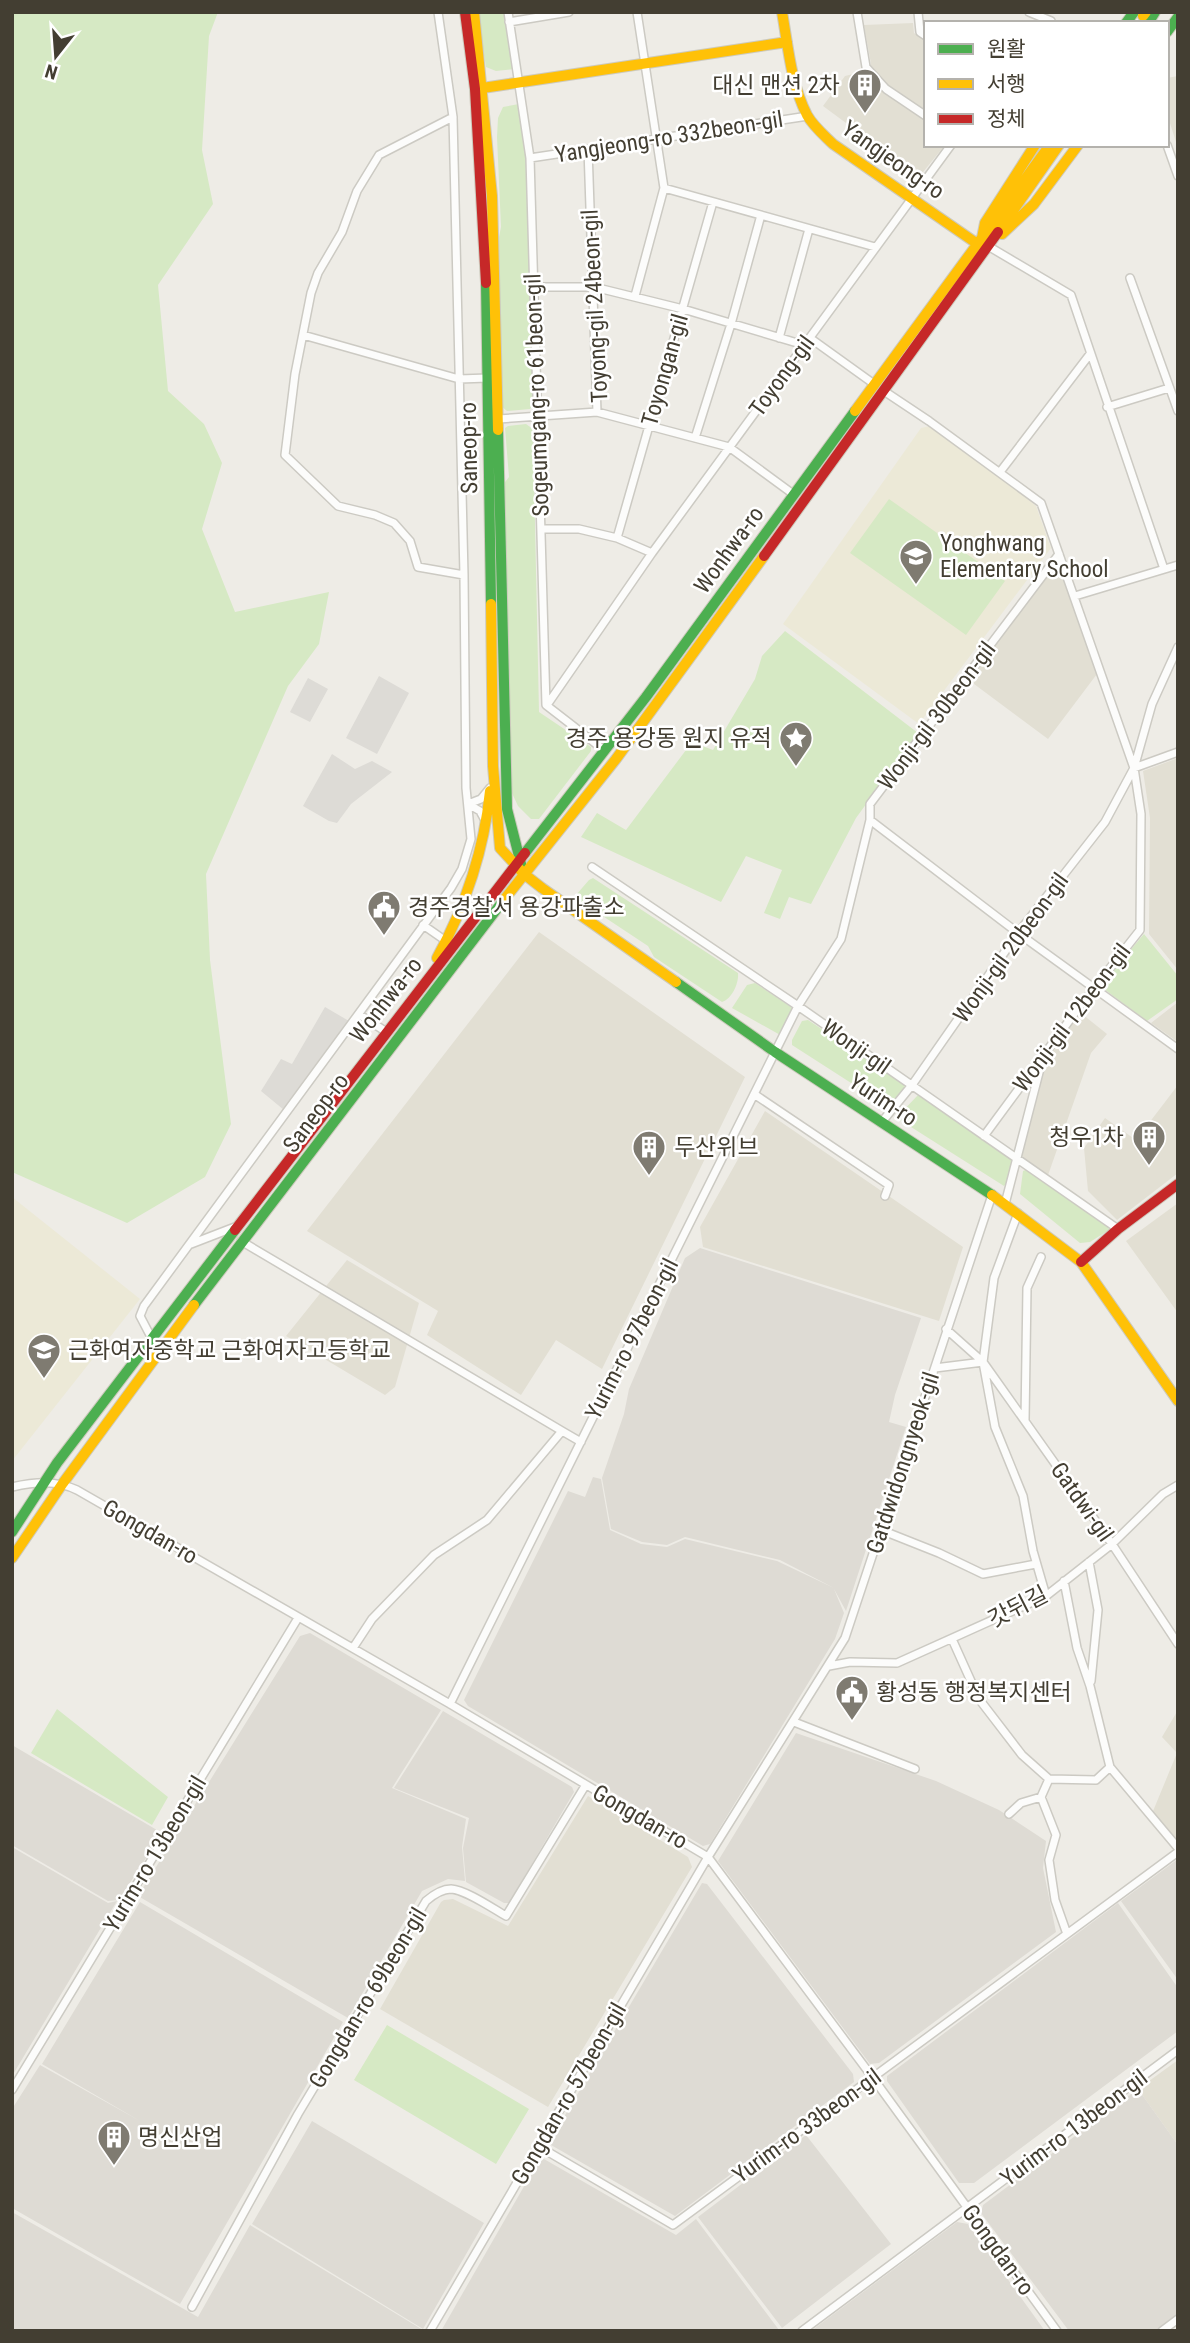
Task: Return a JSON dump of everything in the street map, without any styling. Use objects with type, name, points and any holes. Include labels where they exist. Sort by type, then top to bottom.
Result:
[{"type":"street","points":[[151,1337],[139,1316],[452,888],[462,869],[471,839],[468,803],[453,117],[438,12]]},
{"type":"street","name":"Saneop-ro","points":[[12,1558],[63,1483],[242,1241],[524,874],[517,862],[507,809],[492,196],[479,88],[465,12]]},
{"type":"street","name":"Saneop-ro","points":[[474,12],[488,378],[493,766],[500,848],[517,862]]},
{"type":"street","name":"Sogeumgang-ro 61beon-gil","points":[[508,12],[530,158],[547,705]]},
{"type":"street","points":[[509,22],[569,12]]},
{"type":"street","points":[[635,296],[664,188],[637,12]]},
{"type":"street","name":"Yangjeong-ro","points":[[782,12],[796,83],[808,116],[833,144],[983,244]]},
{"type":"street","points":[[857,12],[866,67],[886,89],[924,115]]},
{"type":"street","points":[[918,12],[920,32],[924,35]]},
{"type":"street","points":[[1029,12],[1050,20]]},
{"type":"street","points":[[479,88],[787,42]]},
{"type":"street","name":"Yangjeong-ro 332beon-gil","points":[[530,158],[808,116]]},
{"type":"street","points":[[453,117],[379,155],[363,180],[342,232],[318,273],[311,293],[295,374],[285,455],[338,506],[375,515],[394,523],[410,541],[418,567],[464,575]]},
{"type":"street","name":"Toyong-gil","points":[[547,705],[652,553],[950,147]]},
{"type":"street","points":[[983,244],[985,223],[1034,147]]},
{"type":"street","name":"Wonhwa-ro","points":[[524,874],[616,759],[884,391],[1049,147]]},
{"type":"street","name":"Wonhwa-ro","points":[[13,1531],[44,1483],[151,1337],[604,750],[874,384],[1057,147]]},
{"type":"street","points":[[983,244],[1034,204],[1077,147]]},
{"type":"street","points":[[1168,147],[1178,176]]},
{"type":"street","name":"Toyong-gil 24beon-gil","points":[[588,149],[597,412],[729,447]]},
{"type":"street","points":[[664,188],[875,247]]},
{"type":"street","name":"Toyongan-gil","points":[[617,538],[713,202]]},
{"type":"street","points":[[695,438],[731,324],[761,215]]},
{"type":"street","points":[[779,338],[809,229]]},
{"type":"street","points":[[983,244],[1071,295],[1164,569]]},
{"type":"street","points":[[1130,278],[1178,411]]},
{"type":"street","points":[[534,287],[594,287],[683,309],[804,345]]},
{"type":"street","points":[[303,335],[459,380],[488,378]]},
{"type":"street","points":[[810,338],[874,384]]},
{"type":"street","points":[[1000,472],[1090,354]]},
{"type":"street","points":[[1107,407],[1170,388]]},
{"type":"street","name":"Wonji-gil 12beon-gil","points":[[884,391],[1041,503],[1134,768],[1141,814],[1139,930],[984,1136]]},
{"type":"street","points":[[498,419],[597,412]]},
{"type":"street","name":"Wonhwa-ro","points":[[729,447],[793,494]]},
{"type":"street","points":[[541,529],[579,528],[617,538],[652,553]]},
{"type":"street","name":"Wonji-gil 30beon-gil","points":[[775,1052],[798,1006],[841,939],[870,820],[870,804],[1059,554]]},
{"type":"street","points":[[1075,596],[1178,565]]},
{"type":"street","name":"Wonji-gil 12beon-gil","points":[[1134,768],[1152,704],[1178,647]]},
{"type":"street","points":[[547,705],[604,750]]},
{"type":"street","points":[[1134,768],[1178,752]]},
{"type":"street","points":[[409,1001],[446,941],[472,887],[487,828],[493,766]]},
{"type":"street","name":"Wonji-gil 20beon-gil","points":[[881,1123],[912,1086],[1018,933],[1105,822],[1134,768]]},
{"type":"street","points":[[468,803],[481,799],[490,788]]},
{"type":"street","points":[[468,803],[480,811],[487,828]]},
{"type":"street","points":[[870,820],[1018,933],[1178,1049]]},
{"type":"street","name":"Wonji-gil","points":[[592,867],[798,1006],[1118,1229]]},
{"type":"street","name":"Yurim-ro","points":[[524,874],[775,1052],[1018,1213],[1081,1262],[1176,1396]]},
{"type":"street","points":[[423,925],[446,941]]},
{"type":"street","points":[[360,1015],[385,1031]]},
{"type":"street","name":"Yurim-ro 97beon-gil","points":[[353,1648],[372,1619],[434,1555],[487,1520],[562,1431],[581,1442],[775,1052]]},
{"type":"street","points":[[1005,1204],[1044,1053]]},
{"type":"street","points":[[754,1094],[889,1185],[886,1196]]},
{"type":"street","points":[[1081,1262],[1118,1229],[1178,1184]]},
{"type":"street","name":"Gatdwidongnyeok-gil","points":[[708,1857],[845,1637],[992,1195]]},
{"type":"street","points":[[1018,1213],[994,1278],[983,1362],[995,1427],[1024,1496],[1046,1596]]},
{"type":"street","points":[[191,1244],[236,1227]]},
{"type":"street","points":[[242,1241],[562,1431]]},
{"type":"street","points":[[1025,1420],[1027,1288],[1041,1257]]},
{"type":"street","name":"Gatdwi-gil","points":[[946,1329],[983,1362],[1112,1544],[1178,1644]]},
{"type":"street","points":[[935,1368],[983,1362]]},
{"type":"street","points":[[450,1704],[581,1442]]},
{"type":"street","points":[[12,1487],[63,1483]]},
{"type":"street","name":"Gongdan-ro","points":[[63,1483],[450,1704],[708,1857],[873,2077],[1056,2331]]},
{"type":"street","points":[[1175,1486],[1178,1496]]},
{"type":"street","name":"갓뒤길","points":[[829,1666],[850,1662],[897,1663],[1046,1596],[1112,1544],[1163,1494],[1175,1486]]},
{"type":"street","points":[[12,1517],[13,1531]]},
{"type":"street","points":[[881,1530],[983,1574],[1037,1564]]},
{"type":"street","name":"Gatdwi-gil","points":[[1088,1562],[1098,1610],[1090,1686]]},
{"type":"street","points":[[1065,1581],[1077,1648],[1090,1686],[1110,1768],[1178,1850]]},
{"type":"street","name":"Yurim-ro 13beon-gil","points":[[12,2090],[299,1618]]},
{"type":"street","points":[[952,1639],[979,1699],[1022,1755],[1049,1779],[1096,1780],[1110,1768]]},
{"type":"street","points":[[794,1722],[915,1769]]},
{"type":"street","points":[[1049,1779],[1041,1797],[1056,1835],[1049,1860],[1055,1900],[1067,1934]]},
{"type":"street","name":"Gongdan-ro 69beon-gil","points":[[192,2307],[298,2114],[426,1901],[436,1893],[450,1889],[506,1916],[585,1786]]},
{"type":"street","points":[[1009,1814],[1021,1803],[1041,1797]]},
{"type":"street","name":"Yurim-ro 33beon-gil","points":[[538,2146],[673,2225],[1178,1850]]},
{"type":"street","name":"Gongdan-ro 57beon-gil","points":[[430,2331],[708,1857]]},
{"type":"street","name":"Yurim-ro 13beon-gil","points":[[802,2331],[1178,2050]]},
{"type":"street","points":[[1162,2331],[1178,2319]]},
{"type":"shaded area","points":[[913,23],[914,33],[924,40],[924,147],[943,147],[919,177],[823,106],[845,76],[869,70],[871,64],[864,25]]},
{"type":"shaded area","points":[[1178,76],[1178,148],[1169,120],[1169,78]]},
{"type":"shaded area","name":"Yonghwang Elementary School","points":[[930,426],[1036,506],[1051,548],[919,724],[783,624],[921,428]]},
{"type":"shaded area","points":[[1057,550],[1100,670],[1048,739],[966,678]]},
{"type":"shaded area","points":[[379,676],[409,693],[377,754],[346,738]]},
{"type":"shaded area","points":[[308,678],[328,689],[310,722],[290,712]]},
{"type":"shaded area","points":[[332,754],[355,769],[372,761],[392,772],[351,804],[337,823],[303,806]]},
{"type":"shaded area","points":[[1178,758],[1178,970],[1149,934],[1150,818],[1143,771]]},
{"type":"shaded area","points":[[539,932],[745,1077],[602,1369],[556,1340],[521,1395],[427,1335],[438,1311],[307,1231]]},
{"type":"shaded area","points":[[1178,1002],[1178,1042],[1151,1023]]},
{"type":"shaded area","points":[[325,1007],[349,1021],[284,1110],[261,1091],[281,1059],[292,1064]]},
{"type":"shaded area","points":[[1077,1010],[1107,1034],[1091,1053],[1047,1178],[1017,1158],[1044,1053]]},
{"type":"shaded area","points":[[1178,1085],[1178,1173],[1117,1220],[1088,1191],[1084,1148],[1105,1118],[1136,1140]]},
{"type":"shaded area","points":[[765,1111],[963,1247],[939,1321],[703,1247],[700,1227]]},
{"type":"shaded area","name":"근화여자중학교 근화여자고등학교","points":[[12,1197],[140,1299],[12,1461]]},
{"type":"shaded area","points":[[1178,1203],[1178,1313],[1126,1241]]},
{"type":"shaded area","points":[[700,1248],[921,1318],[895,1395],[889,1422],[906,1427],[846,1611],[834,1589],[844,1613],[835,1639],[710,1844],[703,1846],[468,1706],[464,1700],[568,1491],[585,1497],[593,1477],[601,1479],[610,1530],[641,1544],[667,1547],[685,1539],[777,1561],[834,1588],[780,1560],[685,1537],[667,1545],[642,1542],[611,1529],[602,1478],[624,1414],[629,1389],[685,1258]]},
{"type":"shaded area","points":[[347,1260],[419,1303],[395,1387],[385,1395],[286,1336]]},
{"type":"shaded area","points":[[310,1633],[441,1710],[392,1788],[466,1819],[462,1847],[465,1881],[448,1879],[422,1891],[348,2018],[138,1896],[300,1636]]},
{"type":"shaded area","points":[[1178,1710],[1178,1848],[1151,1816],[1177,1753],[1162,1737]]},
{"type":"shaded area","points":[[443,1711],[572,1787],[574,1792],[509,1903],[504,1903],[466,1882],[463,1848],[469,1818],[394,1788]]},
{"type":"shaded area","points":[[796,1733],[936,1781],[999,1810],[1046,1841],[1043,1868],[1056,1932],[879,2063],[870,2064],[718,1861]]},
{"type":"shaded area","points":[[12,1745],[162,1833],[119,1900],[108,1901],[12,1845]]},
{"type":"shaded area","points":[[588,1796],[688,1857],[692,1867],[548,2107],[380,2009],[444,1900],[453,1899],[508,1926]]},
{"type":"shaded area","points":[[12,1847],[108,1903],[117,1901],[12,2076]]},
{"type":"shaded area","points":[[1178,1859],[1178,1980],[1121,1901]]},
{"type":"shaded area","points":[[702,1883],[707,1884],[853,2074],[854,2082],[675,2216],[551,2145],[551,2139]]},
{"type":"shaded area","points":[[140,1902],[343,2022],[180,2304],[12,2208],[12,2109],[40,2065],[140,2121],[42,2064]]},
{"type":"shaded area","points":[[1118,1903],[1178,1988],[1178,2031],[974,2183],[959,2183],[887,2081],[887,2076]]},
{"type":"shaded area","points":[[1178,2060],[1178,2145],[1138,2089]]},
{"type":"shaded area","points":[[1138,2089],[1178,2145],[1178,2315],[1157,2331],[1069,2331],[981,2213],[983,2205]]},
{"type":"shaded area","points":[[312,2121],[484,2223],[423,2329],[252,2224]]},
{"type":"shaded area","points":[[806,2135],[891,2244],[782,2328],[698,2217]]},
{"type":"shaded area","points":[[544,2159],[676,2235],[696,2219],[779,2330],[441,2331],[538,2162]]},
{"type":"shaded area","points":[[12,2212],[198,2317],[250,2225],[423,2330],[12,2331]]},
{"type":"shaded area","points":[[957,2222],[968,2224],[1045,2331],[811,2331]]},
{"type":"green space","points":[[12,12],[218,12],[209,36],[202,150],[213,204],[158,285],[168,391],[204,424],[222,463],[202,529],[235,612],[329,592],[319,644],[288,686],[206,874],[210,960],[231,1124],[205,1177],[127,1223],[12,1172]]},
{"type":"green space","points":[[477,12],[506,12],[514,69],[496,71],[486,67]]},
{"type":"green space","points":[[519,104],[527,158],[534,404],[530,409],[507,411],[500,405],[496,252],[501,227],[497,137],[498,118],[503,107]]},
{"type":"green space","points":[[526,424],[533,429],[539,712],[591,747],[591,751],[539,819],[531,819],[518,806],[512,793],[502,486],[509,477],[505,428]]},
{"type":"green space","points":[[889,499],[1005,581],[966,635],[850,553]]},
{"type":"green space","points":[[785,631],[918,733],[856,818],[811,904],[789,897],[780,919],[764,913],[782,870],[746,856],[721,902],[581,837],[597,813],[626,830],[692,742],[713,750],[755,679],[762,656]]},
{"type":"green space","points":[[593,878],[738,973],[736,986],[729,998],[722,1002],[654,957],[648,946],[577,899],[576,895]]},
{"type":"green space","points":[[1144,934],[1178,976],[1178,999],[1147,1021],[1100,986]]},
{"type":"green space","points":[[755,983],[791,1007],[793,1013],[782,1036],[732,1008],[747,985]]},
{"type":"green space","points":[[808,1020],[903,1083],[906,1088],[890,1108],[792,1045],[802,1021]]},
{"type":"green space","points":[[918,1095],[1014,1160],[1004,1186],[900,1120],[899,1115]]},
{"type":"green space","points":[[1028,1169],[1108,1226],[1109,1230],[1090,1242],[1080,1243],[1020,1194],[1023,1171]]},
{"type":"green space","points":[[57,1709],[168,1797],[152,1825],[31,1753]]},
{"type":"green space","points":[[387,2025],[529,2109],[496,2164],[354,2080]]},
{"type":"traffic: fast","points":[[1127,21],[1134,12]]},
{"type":"traffic: fast","points":[[1150,20],[1155,12]]},
{"type":"traffic: fast","points":[[1169,29],[1178,17]]},
{"type":"traffic: fast","points":[[486,283],[491,604]]},
{"type":"traffic: fast","points":[[525,853],[646,697],[855,411]]},
{"type":"traffic: fast","points":[[498,430],[507,809],[521,864]]},
{"type":"traffic: fast","points":[[194,1305],[503,901]]},
{"type":"traffic: fast","points":[[676,982],[775,1052],[992,1195]]},
{"type":"traffic: fast","points":[[12,1532],[57,1463],[235,1230]]},
{"type":"traffic: slow","points":[[474,12],[492,196],[498,430]]},
{"type":"traffic: slow","points":[[782,12],[794,78],[812,123],[833,144],[979,245]]},
{"type":"traffic: slow","points":[[1143,16],[1146,12]]},
{"type":"traffic: slow","points":[[476,89],[787,42]]},
{"type":"traffic: slow","points":[[982,238],[985,223],[1034,147]]},
{"type":"traffic: slow","points":[[855,411],[1049,147]]},
{"type":"traffic: slow","points":[[998,232],[1058,147]]},
{"type":"traffic: slow","points":[[1002,234],[1034,204],[1077,147]]},
{"type":"traffic: slow","points":[[503,901],[616,759],[764,556]]},
{"type":"traffic: slow","points":[[491,604],[493,766],[500,848],[524,874],[542,888],[676,982]]},
{"type":"traffic: slow","points":[[437,958],[457,918],[472,877],[483,835],[490,791]]},
{"type":"traffic: slow","points":[[992,1195],[1081,1262],[1178,1401]]},
{"type":"traffic: slow","points":[[12,1558],[63,1483],[194,1305]]},
{"type":"traffic: jam","points":[[465,12],[475,89],[486,283]]},
{"type":"traffic: jam","points":[[764,556],[998,232]]},
{"type":"traffic: jam","points":[[235,1230],[525,853]]},
{"type":"traffic: jam","points":[[1081,1262],[1118,1229],[1178,1184]]},
{"type":"place","name":"대신 맨션 2차","points":[[865,115]]},
{"type":"place","name":"Yonghwang Elementary School","points":[[916,586]]},
{"type":"place","name":"경주 용강동 원지 유적","points":[[796,768]]},
{"type":"place","name":"경주경찰서 용강파출소","points":[[384,937]]},
{"type":"place","name":"청우1차","points":[[1149,1167]]},
{"type":"place","name":"두산위브","points":[[649,1177]]},
{"type":"place","name":"근화여자중학교 근화여자고등학교","points":[[44,1380]]},
{"type":"place","name":"황성동 행정복지센터","points":[[852,1722]]},
{"type":"place","name":"명신산업","points":[[114,2167]]}]
